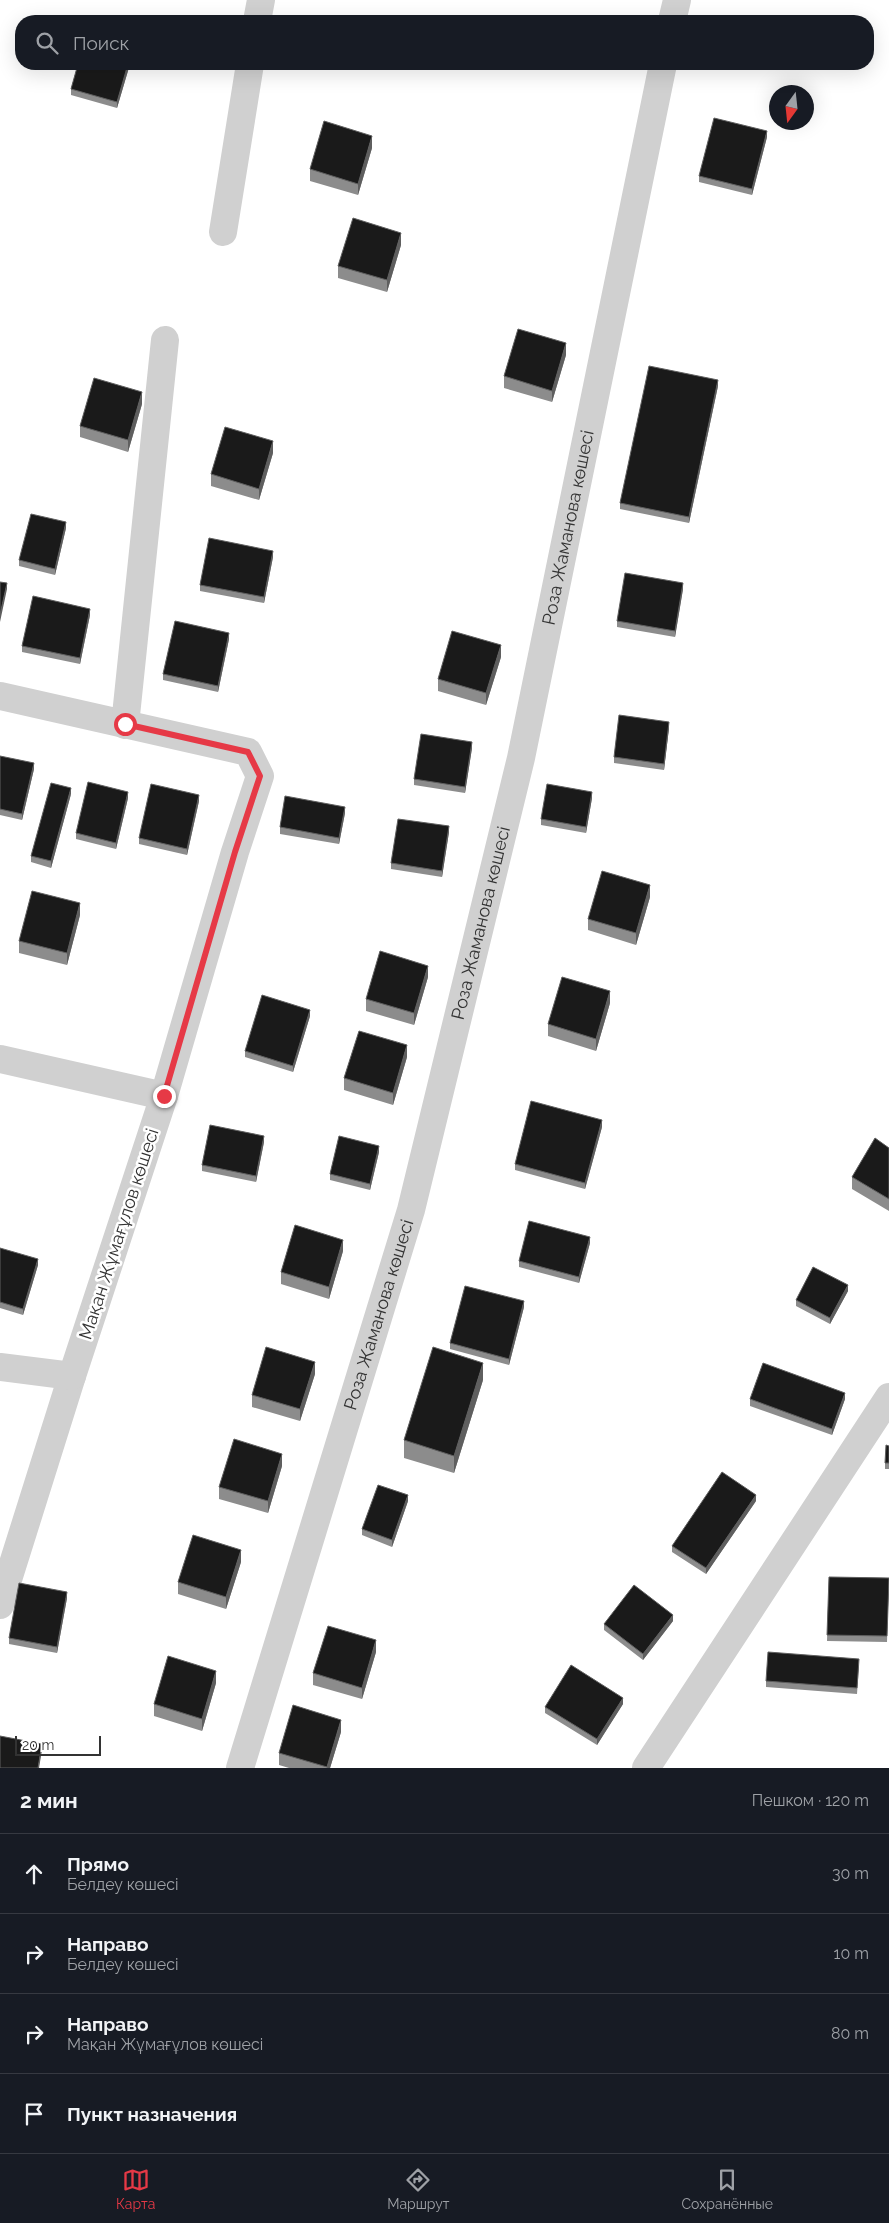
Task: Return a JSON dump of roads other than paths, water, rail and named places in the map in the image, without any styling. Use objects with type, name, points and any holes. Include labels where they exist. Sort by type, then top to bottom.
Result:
[{"type":"street","points":[[258,15],[261,0]]},
{"type":"street","points":[[673,15],[676,0]]},
{"type":"street","points":[[223,232],[249,70]]},
{"type":"street","name":"Роза Жаманова көшесі","points":[[240,1768],[411,1210],[521,758],[663,70]]},
{"type":"street","points":[[0,696],[125,724],[164,340]]},
{"type":"street","name":"Мақан Жұмағұлов көшесі","points":[[0,1605],[72,1376],[164,1096],[235,852],[260,776],[248,752],[125,724]]},
{"type":"street","points":[[0,1059],[164,1096]]},
{"type":"street","points":[[0,1367],[72,1376]]},
{"type":"street","points":[[646,1768],[889,1397]]}]
